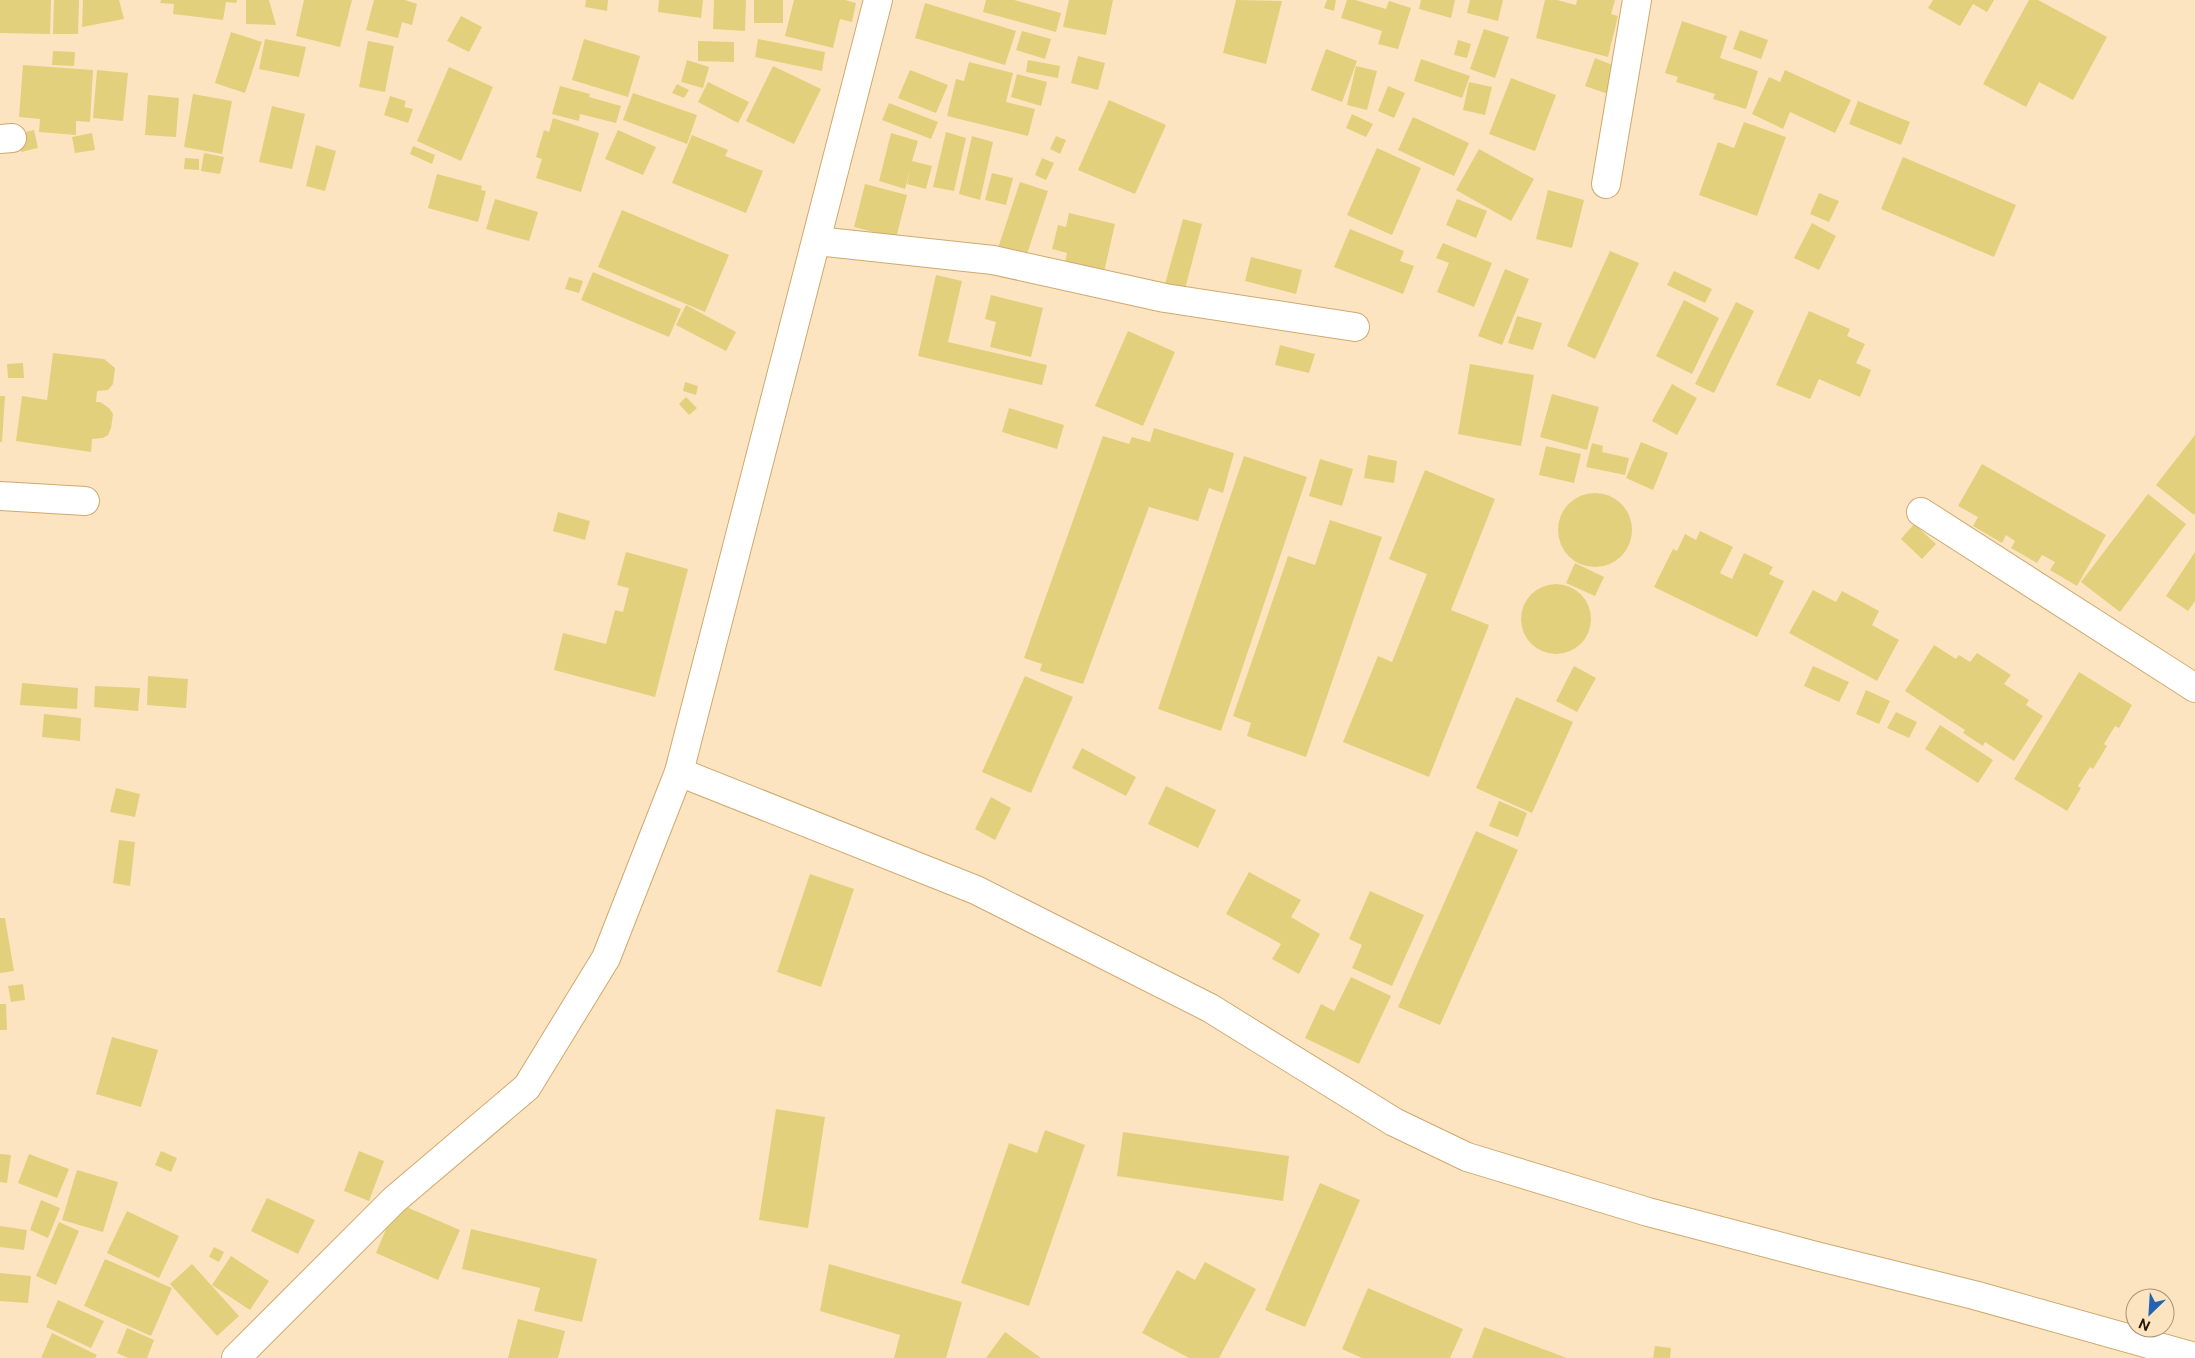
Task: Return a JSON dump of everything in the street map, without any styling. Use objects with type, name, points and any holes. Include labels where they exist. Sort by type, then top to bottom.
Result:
[{"type":"street","points":[[236,1358],[394,1200],[528,1087],[606,958],[679,772],[878,0]]},
{"type":"street","points":[[1606,184],[1637,0]]},
{"type":"street","points":[[817,241],[993,260],[1164,298],[1355,327]]},
{"type":"street","points":[[0,496],[85,501]]},
{"type":"street","points":[[1921,512],[2195,688]]},
{"type":"street","points":[[679,772],[976,890],[1210,1008],[1394,1122],[1467,1157],[1648,1212],[1974,1295],[2195,1357]]},
{"type":"building","points":[[0,0],[51,0],[50,34],[0,33]]},
{"type":"building","points":[[54,0],[79,0],[78,34],[53,34]]},
{"type":"building","points":[[83,0],[119,0],[124,19],[82,27]]},
{"type":"building","points":[[161,0],[237,0],[236,3],[226,2],[223,20],[173,14],[174,4],[160,3]]},
{"type":"building","points":[[246,0],[269,0],[276,25],[246,24]]},
{"type":"building","points":[[304,0],[352,0],[340,47],[296,36]]},
{"type":"building","points":[[374,0],[405,0],[417,4],[412,25],[402,22],[398,38],[366,30]]},
{"type":"building","points":[[586,0],[608,0],[607,11],[585,7]]},
{"type":"building","points":[[659,0],[703,0],[701,18],[658,12]]},
{"type":"building","points":[[714,0],[746,0],[745,31],[713,29]]},
{"type":"building","points":[[754,0],[783,0],[783,23],[754,23]]},
{"type":"building","points":[[794,0],[845,0],[856,3],[852,22],[840,19],[833,48],[785,36]]},
{"type":"building","points":[[986,0],[1014,0],[1061,13],[1056,32],[983,12]]},
{"type":"building","points":[[1069,0],[1113,0],[1106,35],[1063,27]]},
{"type":"building","points":[[1236,0],[1282,1],[1266,64],[1223,53]]},
{"type":"building","points":[[1327,0],[1336,0],[1334,11],[1324,8]]},
{"type":"building","points":[[1347,0],[1355,0],[1386,9],[1389,1],[1411,8],[1398,49],[1378,44],[1382,31],[1341,18]]},
{"type":"building","points":[[1421,0],[1455,0],[1451,18],[1419,9]]},
{"type":"building","points":[[1470,0],[1503,0],[1498,21],[1467,13]]},
{"type":"building","points":[[1545,0],[1557,0],[1576,5],[1577,0],[1615,0],[1611,14],[1618,16],[1608,57],[1536,38]]},
{"type":"building","points":[[1933,0],[1994,0],[1987,12],[1973,4],[1960,26],[1928,8]]},
{"type":"building","points":[[2029,0],[2038,0],[2107,37],[2073,100],[2039,82],[2026,107],[1983,84]]},
{"type":"building","points":[[925,3],[1016,31],[1005,65],[915,38]]},
{"type":"building","points":[[461,16],[482,27],[469,52],[447,41]]},
{"type":"building","points":[[1682,21],[1727,36],[1720,58],[1758,71],[1746,109],[1713,99],[1715,94],[1676,82],[1678,77],[1665,73]]},
{"type":"building","points":[[1484,29],[1509,37],[1495,78],[1470,69]]},
{"type":"building","points":[[1740,30],[1768,40],[1761,59],[1733,49]]},
{"type":"building","points":[[1022,31],[1051,39],[1045,59],[1016,50]]},
{"type":"building","points":[[231,32],[262,42],[245,93],[215,83]]},
{"type":"building","points":[[265,39],[306,47],[299,77],[259,69]]},
{"type":"building","points":[[584,39],[640,56],[628,97],[572,80]]},
{"type":"building","points":[[758,39],[825,52],[822,71],[755,57]]},
{"type":"building","points":[[1458,40],[1471,44],[1467,58],[1454,55]]},
{"type":"building","points":[[368,41],[394,46],[385,92],[359,87]]},
{"type":"building","points":[[698,41],[734,42],[734,62],[698,61]]},
{"type":"building","points":[[1326,49],[1357,61],[1342,102],[1311,90]]},
{"type":"building","points":[[53,51],[75,52],[74,66],[52,65]]},
{"type":"building","points":[[1078,56],[1105,63],[1098,90],[1071,83]]},
{"type":"building","points":[[1595,58],[1620,68],[1611,95],[1585,86]]},
{"type":"building","points":[[1421,59],[1470,76],[1462,98],[1414,81]]},
{"type":"building","points":[[687,60],[709,67],[703,88],[681,82]]},
{"type":"building","points":[[1028,60],[1060,66],[1058,78],[1026,72]]},
{"type":"building","points":[[969,62],[1013,73],[1006,102],[1035,109],[1028,136],[947,116],[956,79],[964,81]]},
{"type":"building","points":[[23,65],[93,70],[90,122],[76,121],[76,135],[39,132],[40,119],[19,117]]},
{"type":"building","points":[[773,66],[821,89],[794,144],[746,121]]},
{"type":"building","points":[[1356,66],[1377,71],[1367,110],[1347,105]]},
{"type":"building","points":[[449,67],[493,87],[461,161],[417,141]]},
{"type":"building","points":[[97,70],[128,73],[123,121],[93,118]]},
{"type":"building","points":[[910,70],[948,85],[936,113],[898,98]]},
{"type":"building","points":[[1785,70],[1851,100],[1835,133],[1790,112],[1783,129],[1752,114],[1769,77],[1780,82]]},
{"type":"building","points":[[1017,74],[1047,82],[1041,106],[1011,97]]},
{"type":"building","points":[[1511,78],[1556,95],[1535,151],[1489,134]]},
{"type":"building","points":[[708,82],[749,102],[738,123],[698,102]]},
{"type":"building","points":[[1469,82],[1492,87],[1485,115],[1463,110]]},
{"type":"building","points":[[677,84],[689,90],[684,98],[672,93]]},
{"type":"building","points":[[560,86],[590,94],[589,97],[621,106],[616,123],[580,114],[579,121],[552,114]]},
{"type":"building","points":[[1388,86],[1405,93],[1394,118],[1378,111]]},
{"type":"building","points":[[633,93],[697,115],[687,144],[623,120]]},
{"type":"building","points":[[193,94],[232,101],[222,154],[184,147]]},
{"type":"building","points":[[148,95],[179,98],[176,137],[145,135]]},
{"type":"building","points":[[390,96],[406,101],[404,107],[413,109],[408,123],[384,115]]},
{"type":"building","points":[[1109,100],[1166,125],[1135,194],[1078,170]]},
{"type":"building","points":[[1858,101],[1910,122],[1901,145],[1849,124]]},
{"type":"building","points":[[889,103],[938,122],[931,139],[882,120]]},
{"type":"building","points":[[272,106],[305,114],[292,169],[259,162]]},
{"type":"building","points":[[1352,114],[1373,124],[1366,137],[1346,128]]},
{"type":"building","points":[[1413,117],[1469,143],[1454,176],[1398,150]]},
{"type":"building","points":[[553,118],[599,133],[581,192],[536,178],[542,159],[536,157],[544,130],[549,132]]},
{"type":"building","points":[[1744,122],[1786,137],[1757,216],[1699,195],[1718,142],[1734,148]]},
{"type":"building","points":[[34,130],[38,148],[21,152],[17,134]]},
{"type":"building","points":[[618,130],[656,147],[643,175],[605,159]]},
{"type":"building","points":[[946,132],[966,138],[954,191],[933,187]]},
{"type":"building","points":[[92,133],[95,150],[75,153],[72,137]]},
{"type":"building","points":[[891,133],[918,141],[912,161],[932,166],[926,189],[907,184],[910,170],[905,189],[879,181]]},
{"type":"building","points":[[692,135],[728,150],[725,156],[763,171],[746,213],[672,183]]},
{"type":"building","points":[[972,136],[993,142],[980,200],[959,194]]},
{"type":"building","points":[[1056,136],[1066,140],[1060,154],[1050,149]]},
{"type":"building","points":[[316,145],[336,151],[325,191],[306,186]]},
{"type":"building","points":[[413,146],[435,155],[432,164],[410,154]]},
{"type":"building","points":[[1377,148],[1421,168],[1392,235],[1347,215]]},
{"type":"building","points":[[1479,149],[1534,179],[1511,221],[1456,190]]},
{"type":"building","points":[[204,153],[224,157],[220,174],[201,171]]},
{"type":"building","points":[[1903,157],[2016,205],[1994,257],[1881,209]]},
{"type":"building","points":[[185,158],[199,159],[199,170],[184,169]]},
{"type":"building","points":[[1042,158],[1054,163],[1046,180],[1035,175]]},
{"type":"building","points":[[992,173],[1013,178],[1006,205],[985,200]]},
{"type":"building","points":[[437,174],[482,186],[481,190],[486,191],[478,222],[428,208]]},
{"type":"building","points":[[1020,182],[1048,191],[1025,260],[997,251]]},
{"type":"building","points":[[865,184],[907,195],[896,238],[854,227]]},
{"type":"building","points":[[1548,190],[1584,200],[1572,248],[1536,239]]},
{"type":"building","points":[[1819,193],[1839,201],[1829,222],[1810,214]]},
{"type":"building","points":[[495,199],[538,212],[529,241],[486,229]]},
{"type":"building","points":[[1457,199],[1487,211],[1476,238],[1446,225]]},
{"type":"building","points":[[622,210],[729,255],[705,312],[598,267]]},
{"type":"building","points":[[1069,213],[1115,224],[1104,272],[1065,263],[1067,253],[1052,249],[1058,225],[1066,227]]},
{"type":"building","points":[[1183,219],[1202,224],[1185,289],[1165,284]]},
{"type":"building","points":[[1812,223],[1836,236],[1819,270],[1794,258]]},
{"type":"building","points":[[1350,229],[1404,251],[1400,261],[1414,266],[1403,294],[1334,267]]},
{"type":"building","points":[[1443,243],[1492,263],[1474,307],[1437,292],[1449,263],[1436,258]]},
{"type":"building","points":[[1610,251],[1639,263],[1595,359],[1567,346]]},
{"type":"building","points":[[1251,257],[1302,270],[1296,294],[1245,281]]},
{"type":"building","points":[[1505,269],[1529,279],[1502,345],[1478,336]]},
{"type":"building","points":[[1674,271],[1712,289],[1705,303],[1667,285]]},
{"type":"building","points":[[593,272],[681,309],[669,337],[581,300]]},
{"type":"building","points":[[936,275],[962,281],[948,342],[1047,365],[1042,385],[918,356]]},
{"type":"building","points":[[569,277],[583,281],[579,293],[565,289]]},
{"type":"building","points":[[991,295],[1043,308],[1031,357],[990,347],[996,322],[985,319]]},
{"type":"building","points":[[1684,300],[1719,318],[1692,374],[1656,356]]},
{"type":"building","points":[[1736,302],[1754,311],[1714,393],[1695,384]]},
{"type":"building","points":[[686,305],[736,332],[726,351],[676,325]]},
{"type":"building","points":[[1809,311],[1850,329],[1847,336],[1865,344],[1856,363],[1871,370],[1860,397],[1819,379],[1810,399],[1776,385]]},
{"type":"building","points":[[1517,316],[1542,323],[1533,350],[1508,343]]},
{"type":"building","points":[[1128,331],[1175,352],[1143,426],[1095,406]]},
{"type":"building","points":[[1280,345],[1315,354],[1309,373],[1275,365]]},
{"type":"building","points":[[53,353],[104,359],[115,368],[113,384],[108,390],[97,391],[96,402],[100,402],[109,408],[113,414],[111,428],[108,435],[103,438],[92,439],[91,452],[16,441],[22,396],[47,400]]},
{"type":"building","points":[[23,363],[24,378],[8,378],[7,364]]},
{"type":"building","points":[[1470,364],[1534,375],[1521,446],[1458,434]]},
{"type":"building","points":[[685,382],[698,386],[696,395],[683,391]]},
{"type":"building","points":[[1672,384],[1697,398],[1677,435],[1652,421]]},
{"type":"building","points":[[1552,394],[1599,407],[1587,450],[1540,437]]},
{"type":"building","points":[[0,396],[5,396],[2,442],[0,442]]},
{"type":"building","points":[[686,397],[697,408],[689,415],[679,404]]},
{"type":"building","points":[[1009,408],[1064,425],[1057,449],[1002,432]]},
{"type":"building","points":[[1154,428],[1234,453],[1223,493],[1209,488],[1198,521],[1149,507],[1083,684],[1040,671],[1042,664],[1024,658],[1103,436],[1129,444],[1132,437],[1150,442]]},
{"type":"building","points":[[2195,435],[2195,513],[2194,515],[2156,485]]},
{"type":"building","points":[[1641,442],[1668,453],[1653,490],[1626,478]]},
{"type":"building","points":[[1592,443],[1603,446],[1602,452],[1629,458],[1625,475],[1586,467]]},
{"type":"building","points":[[1546,446],[1581,454],[1574,483],[1539,475]]},
{"type":"building","points":[[1368,455],[1397,461],[1394,483],[1364,478]]},
{"type":"building","points":[[1244,456],[1307,477],[1221,731],[1158,709]]},
{"type":"building","points":[[1320,459],[1353,469],[1342,506],[1309,496]]},
{"type":"building","points":[[1982,464],[2106,535],[2077,586],[2050,570],[2055,562],[2042,555],[2037,563],[2011,548],[2015,541],[2006,535],[2002,543],[1973,526],[1978,517],[1958,506]]},
{"type":"building","points":[[1425,470],[1495,499],[1451,610],[1489,625],[1429,777],[1343,742],[1378,656],[1392,662],[1427,574],[1389,559]]},
{"type":"building","points":[[1595,493],[1609,496],[1621,504],[1629,516],[1632,530],[1629,544],[1621,556],[1609,564],[1595,567],[1581,564],[1569,556],[1561,544],[1558,530],[1561,516],[1569,504],[1581,496]]},
{"type":"building","points":[[2148,494],[2186,524],[2120,612],[2081,582]]},
{"type":"building","points":[[558,512],[590,521],[585,540],[553,531]]},
{"type":"building","points":[[1330,520],[1382,537],[1306,757],[1247,736],[1251,723],[1233,716],[1288,556],[1315,565]]},
{"type":"building","points":[[1914,524],[1936,544],[1922,559],[1901,539]]},
{"type":"building","points":[[1700,531],[1733,547],[1720,573],[1732,579],[1744,553],[1773,567],[1769,574],[1784,581],[1757,637],[1654,587],[1673,549],[1677,551],[1685,534],[1696,540]]},
{"type":"building","points":[[626,552],[688,569],[655,697],[554,670],[563,633],[606,644],[615,610],[623,612],[629,588],[617,585]]},
{"type":"building","points":[[2195,552],[2195,601],[2188,611],[2166,596]]},
{"type":"building","points":[[1575,563],[1604,577],[1595,596],[1566,583]]},
{"type":"building","points":[[1556,584],[1569,587],[1581,594],[1588,606],[1591,619],[1588,632],[1581,644],[1569,651],[1556,654],[1543,651],[1531,644],[1524,632],[1521,619],[1524,606],[1531,594],[1543,587]]},
{"type":"building","points":[[1813,590],[1836,602],[1842,591],[1879,611],[1872,625],[1899,640],[1877,681],[1789,633]]},
{"type":"building","points":[[1934,645],[1956,659],[1959,655],[1970,662],[1977,653],[2011,675],[2004,684],[2029,700],[2026,705],[2043,716],[2014,761],[1985,742],[1983,746],[1963,733],[1965,730],[1905,691]]},
{"type":"building","points":[[1574,666],[1596,678],[1577,712],[1556,701]]},
{"type":"building","points":[[1813,666],[1849,682],[1839,702],[1804,686]]},
{"type":"building","points":[[2079,672],[2132,705],[2119,728],[2115,726],[2104,744],[2107,746],[2093,769],[2090,767],[2078,786],[2081,788],[2067,811],[2014,779]]},
{"type":"building","points":[[148,676],[188,679],[186,708],[147,705]]},
{"type":"building","points":[[1025,676],[1073,697],[1031,793],[982,772]]},
{"type":"building","points":[[22,683],[78,688],[77,709],[20,705]]},
{"type":"building","points":[[95,686],[140,688],[138,711],[94,707]]},
{"type":"building","points":[[1866,690],[1890,701],[1879,724],[1856,714]]},
{"type":"building","points":[[1516,697],[1573,722],[1532,813],[1476,788]]},
{"type":"building","points":[[1896,712],[1917,722],[1909,738],[1887,728]]},
{"type":"building","points":[[44,714],[81,718],[80,741],[42,737]]},
{"type":"building","points":[[1940,725],[1993,760],[1978,783],[1925,749]]},
{"type":"building","points":[[1082,748],[1136,777],[1126,796],[1072,768]]},
{"type":"building","points":[[1166,786],[1216,810],[1198,848],[1148,824]]},
{"type":"building","points":[[116,788],[140,794],[135,817],[110,812]]},
{"type":"building","points":[[991,797],[1011,808],[995,840],[975,829]]},
{"type":"building","points":[[1499,801],[1527,813],[1518,837],[1489,826]]},
{"type":"building","points":[[1476,831],[1518,850],[1440,1025],[1398,1007]]},
{"type":"building","points":[[119,840],[135,842],[130,886],[113,883]]},
{"type":"building","points":[[1249,872],[1301,900],[1291,917],[1320,934],[1299,974],[1272,959],[1281,944],[1226,914]]},
{"type":"building","points":[[810,874],[854,889],[821,987],[777,972]]},
{"type":"building","points":[[1370,891],[1424,915],[1392,986],[1352,968],[1362,945],[1349,939]]},
{"type":"building","points":[[0,918],[5,918],[14,971],[0,973]]},
{"type":"building","points":[[1351,977],[1391,996],[1359,1064],[1305,1038],[1321,1004],[1334,1011]]},
{"type":"building","points":[[23,984],[25,1000],[11,1002],[8,986]]},
{"type":"building","points":[[0,1004],[6,1004],[7,1030],[0,1030]]},
{"type":"building","points":[[112,1037],[158,1050],[141,1107],[96,1094]]},
{"type":"building","points":[[776,1109],[825,1117],[808,1228],[759,1220]]},
{"type":"building","points":[[1045,1130],[1085,1145],[1029,1306],[961,1283],[1009,1143],[1037,1153]]},
{"type":"building","points":[[1123,1132],[1289,1156],[1283,1201],[1117,1176]]},
{"type":"building","points":[[161,1151],[177,1158],[171,1172],[155,1165]]},
{"type":"building","points":[[359,1151],[384,1161],[369,1201],[344,1191]]},
{"type":"building","points":[[0,1154],[11,1155],[7,1183],[0,1182]]},
{"type":"building","points":[[29,1154],[69,1169],[57,1198],[18,1183]]},
{"type":"building","points":[[77,1170],[118,1182],[103,1232],[62,1220]]},
{"type":"building","points":[[1320,1183],[1360,1200],[1305,1327],[1265,1310]]},
{"type":"building","points":[[267,1198],[315,1220],[298,1254],[251,1231]]},
{"type":"building","points":[[41,1200],[60,1208],[48,1238],[30,1230]]},
{"type":"building","points":[[397,1203],[460,1230],[438,1280],[376,1253]]},
{"type":"building","points":[[127,1211],[179,1236],[159,1278],[107,1253]]},
{"type":"building","points":[[59,1222],[79,1231],[56,1285],[36,1276]]},
{"type":"building","points":[[0,1226],[27,1230],[24,1250],[0,1247]]},
{"type":"building","points":[[471,1229],[597,1259],[582,1322],[534,1311],[540,1288],[462,1269]]},
{"type":"building","points":[[214,1247],[224,1252],[219,1262],[209,1257]]},
{"type":"building","points":[[231,1256],[269,1281],[250,1310],[212,1285]]},
{"type":"building","points":[[105,1259],[172,1288],[151,1336],[84,1306]]},
{"type":"building","points":[[1205,1262],[1256,1289],[1219,1358],[1189,1358],[1142,1333],[1177,1270],[1195,1280]]},
{"type":"building","points":[[192,1264],[239,1316],[217,1336],[170,1284]]},
{"type":"building","points":[[829,1264],[962,1302],[946,1358],[894,1358],[900,1335],[820,1311]]},
{"type":"building","points":[[0,1273],[31,1276],[28,1303],[0,1301]]},
{"type":"building","points":[[1368,1288],[1463,1329],[1450,1358],[1362,1358],[1342,1349]]},
{"type":"building","points":[[58,1300],[104,1321],[91,1348],[46,1327]]},
{"type":"building","points":[[518,1319],[565,1331],[558,1358],[508,1358]]},
{"type":"building","points":[[1484,1327],[1567,1358],[1472,1358]]},
{"type":"building","points":[[127,1328],[154,1340],[147,1358],[128,1358],[117,1353]]},
{"type":"building","points":[[1005,1332],[1041,1358],[986,1358]]},
{"type":"building","points":[[52,1333],[97,1355],[95,1358],[41,1358]]},
{"type":"building","points":[[1655,1346],[1671,1348],[1670,1358],[1653,1358]]}]
